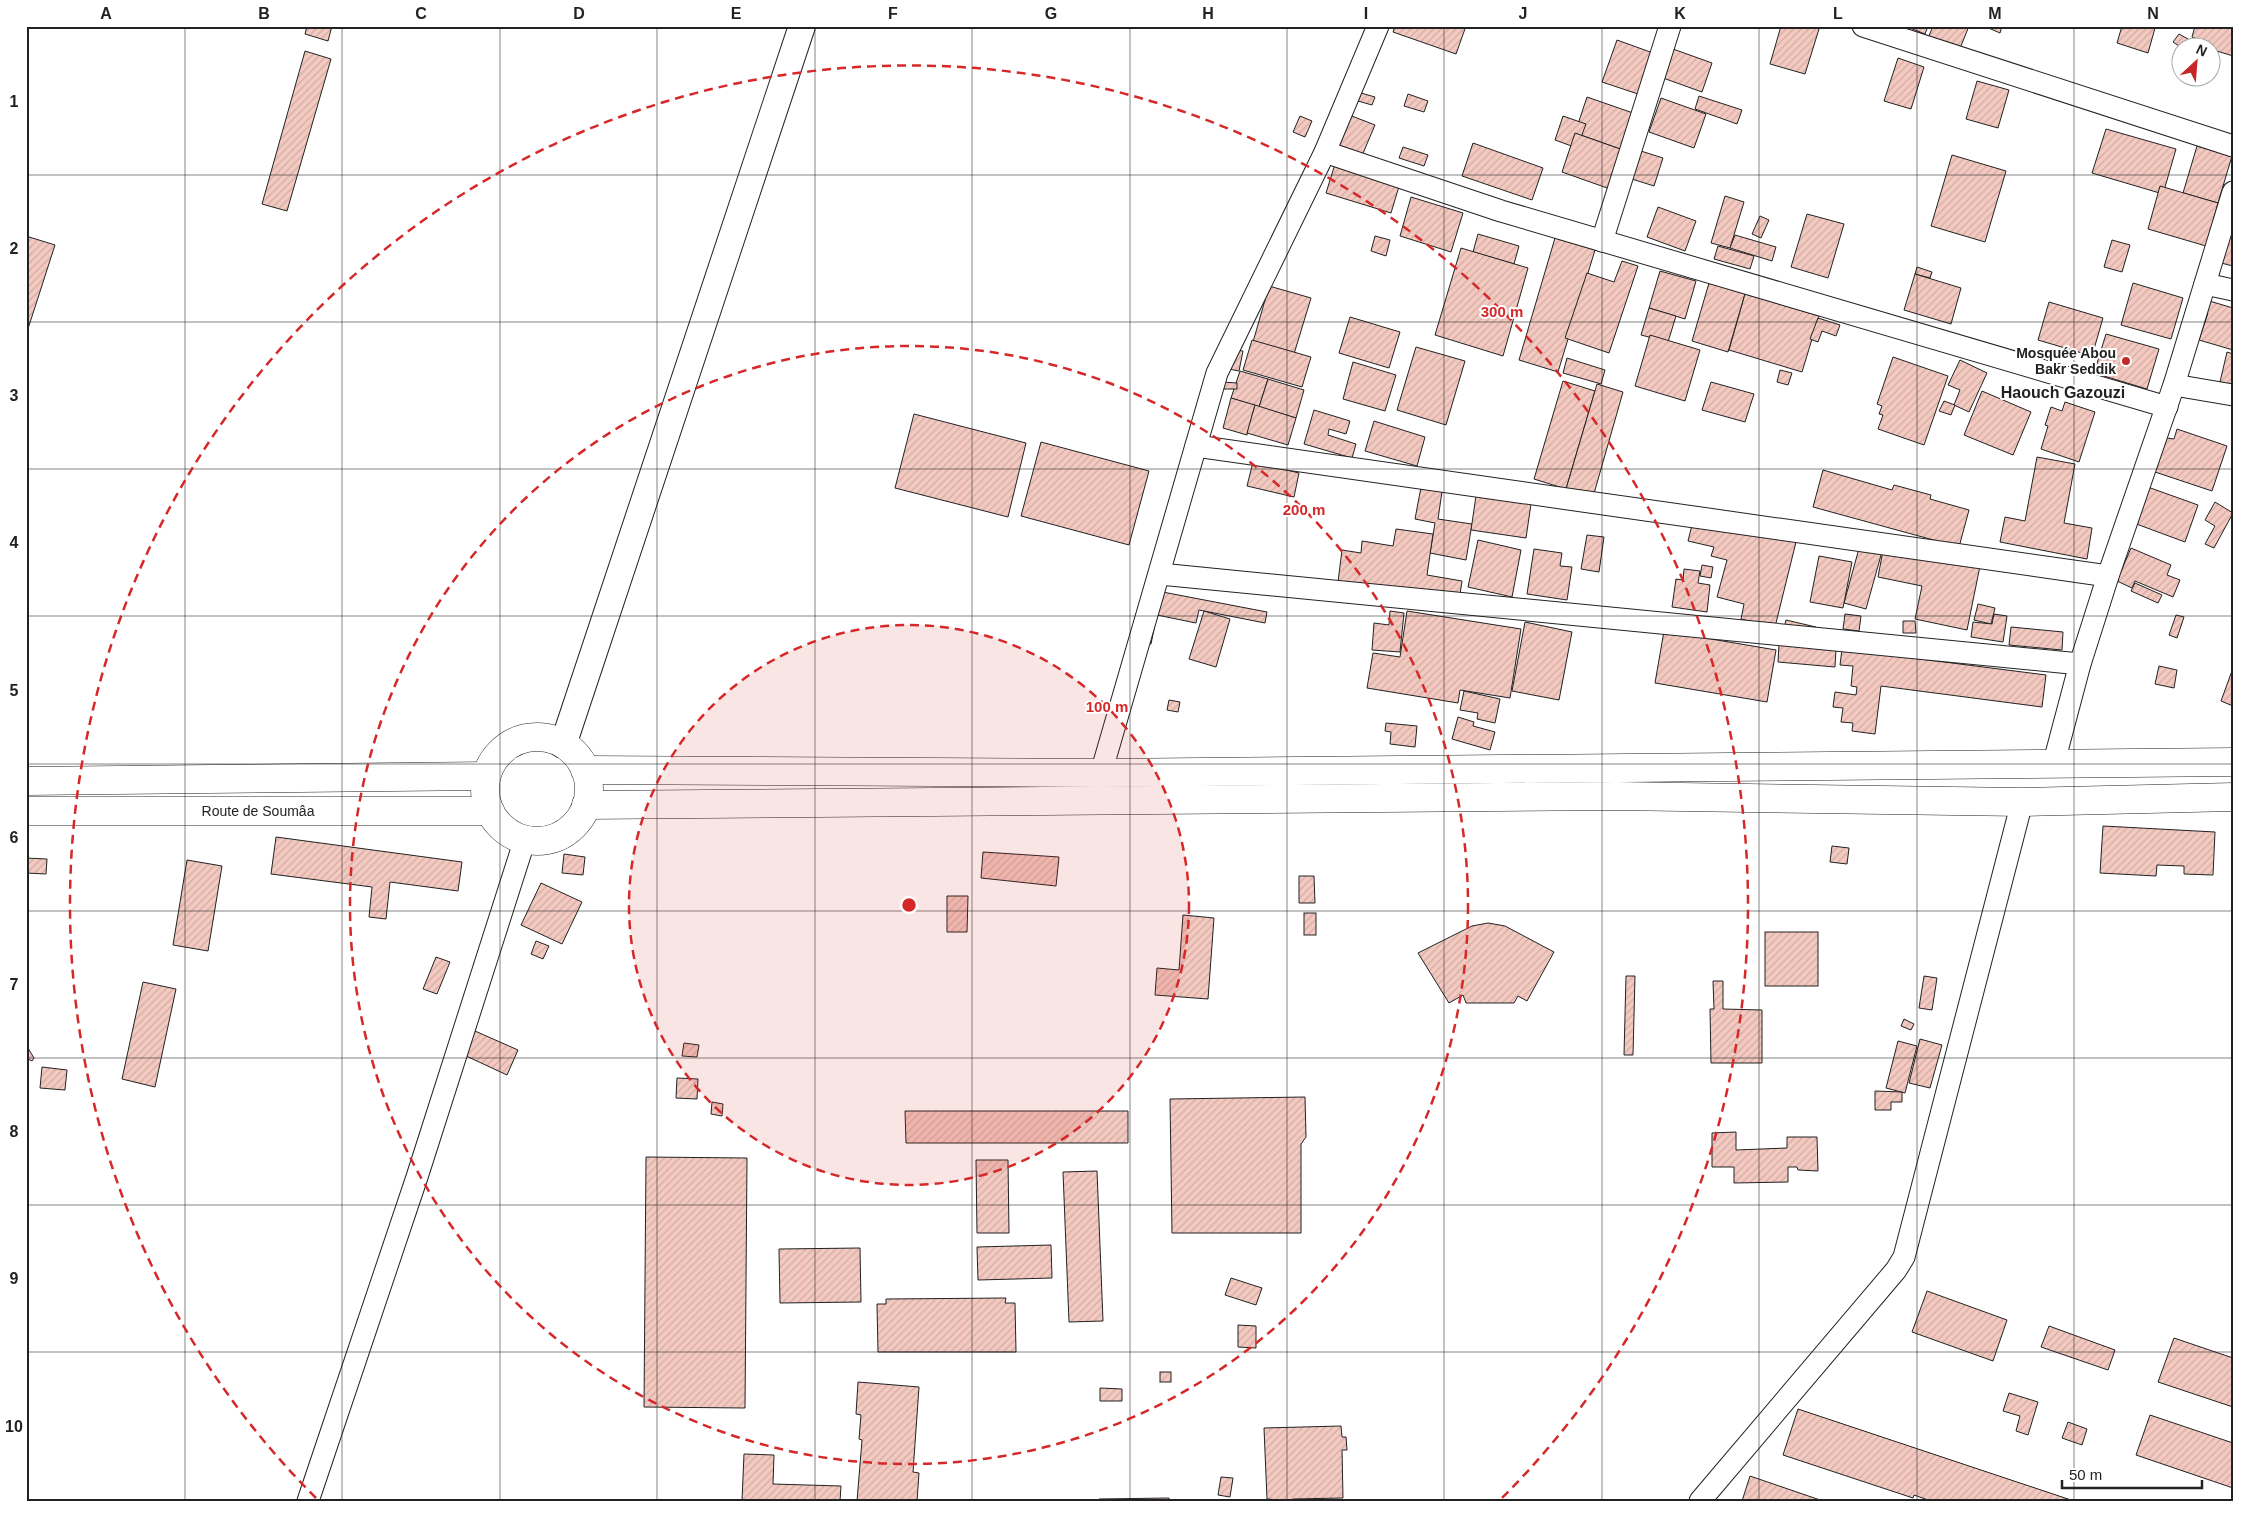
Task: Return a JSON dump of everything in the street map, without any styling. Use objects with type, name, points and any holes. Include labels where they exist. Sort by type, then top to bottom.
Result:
[{"type":"highway","points":[[540,737],[563,745],[572,751],[585,770],[588,781],[586,805],[575,824],[557,837],[546,840],[524,839],[504,829],[490,811],[485,794],[486,776],[497,755],[517,741],[540,737]]},
{"type":"highway","points":[[585,770],[1101,773],[2054,762],[2233,762]]},
{"type":"highway","points":[[26,780],[486,776]]},
{"type":"highway","points":[[586,805],[1606,796],[2022,802],[2233,797]]},
{"type":"highway","name":"Route de Soumâa","points":[[26,811],[490,811]]},
{"type":"main road","points":[[563,745],[802,26]]},
{"type":"street","points":[[1101,773],[1217,373],[1325,152],[1378,26]]},
{"type":"street","points":[[1602,241],[1670,26]]},
{"type":"street","points":[[1863,26],[2233,146]]},
{"type":"street","points":[[1325,152],[1501,211],[2167,407]]},
{"type":"street","points":[[2054,762],[2080,664],[2108,576],[2167,407],[2233,192]]},
{"type":"street","points":[[2205,284],[2233,290]]},
{"type":"street","points":[[2174,385],[2233,395]]},
{"type":"street","points":[[1196,446],[2108,576]]},
{"type":"street","points":[[1160,574],[2080,664]]},
{"type":"street","points":[[1700,1501],[1896,1270],[1904,1257],[2022,802]]},
{"type":"street","points":[[308,1501],[417,1178],[524,839]]},
{"type":"building","points":[[307,26],[332,26],[328,41],[305,34]]},
{"type":"building","points":[[1395,26],[1466,26],[1456,54],[1393,32]]},
{"type":"building","points":[[1781,26],[1811,26],[1819,29],[1805,74],[1770,64]]},
{"type":"building","points":[[1905,26],[1928,26],[1925,34]]},
{"type":"building","points":[[1933,26],[1969,26],[1957,56],[1926,43]]},
{"type":"building","points":[[1984,26],[2002,26],[2000,33]]},
{"type":"building","points":[[2122,26],[2155,28],[2148,53],[2117,43]]},
{"type":"building","points":[[2195,26],[2233,26],[2233,56],[2222,53],[2222,38],[2192,37]]},
{"type":"building","points":[[2179,34],[2186,38],[2176,38]]},
{"type":"building","points":[[1617,40],[1653,53],[1638,94],[1602,82]]},
{"type":"building","points":[[1673,49],[1712,63],[1702,92],[1663,78]]},
{"type":"building","points":[[305,51],[331,59],[287,211],[262,204]]},
{"type":"building","points":[[1898,58],[1924,67],[1911,109],[1884,101]]},
{"type":"building","points":[[1977,81],[2009,90],[1998,128],[1966,119]]},
{"type":"building","points":[[1361,93],[1375,97],[1372,105],[1358,101]]},
{"type":"building","points":[[1408,94],[1428,101],[1424,112],[1404,106]]},
{"type":"building","points":[[1699,96],[1742,110],[1737,124],[1695,109]]},
{"type":"building","points":[[1587,97],[1633,113],[1620,149],[1575,133]]},
{"type":"building","points":[[1661,98],[1706,114],[1694,148],[1649,132]]},
{"type":"building","points":[[1339,111],[1375,125],[1361,158],[1326,143]]},
{"type":"building","points":[[1300,116],[1312,121],[1305,137],[1293,132]]},
{"type":"building","points":[[1563,116],[1586,124],[1577,148],[1555,140]]},
{"type":"building","points":[[2106,129],[2176,149],[2163,194],[2092,173]]},
{"type":"building","points":[[1575,133],[1623,150],[1610,189],[1562,172]]},
{"type":"building","points":[[1473,143],[1543,168],[1532,200],[1462,176]]},
{"type":"building","points":[[1625,146],[1663,158],[1654,186],[1616,174]]},
{"type":"building","points":[[2197,146],[2232,156],[2218,203],[2183,193]]},
{"type":"building","points":[[1403,147],[1428,155],[1424,166],[1399,158]]},
{"type":"building","points":[[1952,155],[2006,171],[1985,242],[1931,226]]},
{"type":"building","points":[[1335,164],[1400,183],[1391,213],[1326,193]]},
{"type":"building","points":[[2160,186],[2218,203],[2206,246],[2148,229]]},
{"type":"building","points":[[1725,196],[1744,202],[1730,248],[1711,243]]},
{"type":"building","points":[[1411,197],[1463,213],[1451,252],[1400,236]]},
{"type":"building","points":[[1658,207],[1696,221],[1685,251],[1647,237]]},
{"type":"building","points":[[1807,214],[1844,224],[1828,278],[1791,267]]},
{"type":"building","points":[[1760,216],[1769,220],[1761,238],[1752,234]]},
{"type":"building","points":[[2230,230],[2233,231],[2233,266],[2221,263]]},
{"type":"building","points":[[1478,234],[1519,246],[1514,264],[1473,252]]},
{"type":"building","points":[[1735,235],[1776,247],[1772,261],[1730,248]]},
{"type":"building","points":[[26,236],[55,245],[26,335]]},
{"type":"building","points":[[1375,236],[1390,240],[1386,256],[1371,251]]},
{"type":"building","points":[[1555,238],[1595,250],[1558,372],[1519,360]]},
{"type":"building","points":[[2112,240],[2130,245],[2122,272],[2104,267]]},
{"type":"building","points":[[1718,246],[1754,256],[1750,269],[1714,259]]},
{"type":"building","points":[[1461,248],[1528,268],[1503,356],[1435,335]]},
{"type":"building","points":[[1622,261],[1638,266],[1609,353],[1565,338],[1587,273],[1614,282]]},
{"type":"building","points":[[1917,267],[1932,272],[1930,278],[1915,274]]},
{"type":"building","points":[[1660,271],[1696,281],[1685,319],[1649,308]]},
{"type":"building","points":[[1915,274],[1961,288],[1951,324],[1904,310]]},
{"type":"building","points":[[1709,283],[1745,294],[1728,352],[1692,341]]},
{"type":"building","points":[[2133,283],[2183,298],[2171,339],[2121,325]]},
{"type":"building","points":[[1269,286],[1311,298],[1294,354],[1253,342]]},
{"type":"building","points":[[1745,294],[1819,316],[1802,372],[1729,350]]},
{"type":"building","points":[[2206,300],[2233,308],[2233,350],[2199,340],[2208,313],[2202,311]]},
{"type":"building","points":[[2049,302],[2103,318],[2092,356],[2038,340]]},
{"type":"building","points":[[1649,308],[1676,316],[1668,342],[1641,335]]},
{"type":"building","points":[[1350,317],[1400,332],[1389,368],[1339,353]]},
{"type":"building","points":[[1818,318],[1840,325],[1836,336],[1822,331],[1818,342],[1810,339]]},
{"type":"building","name":"Mosquée Abou Bakr Seddik","points":[[2106,334],[2159,349],[2147,389],[2094,373]]},
{"type":"building","points":[[1650,335],[1700,350],[1685,401],[1635,386]]},
{"type":"building","points":[[1252,340],[1311,357],[1302,387],[1243,370]]},
{"type":"building","points":[[1416,347],[1465,361],[1446,425],[1397,410]]},
{"type":"building","points":[[1222,348],[1243,351],[1239,371],[1219,367]]},
{"type":"building","points":[[2227,352],[2233,354],[2233,386],[2220,382]]},
{"type":"building","points":[[1893,357],[1948,376],[1924,445],[1878,429],[1883,415],[1879,414],[1882,406],[1877,404]]},
{"type":"building","points":[[1567,358],[1605,370],[1601,384],[1563,373]]},
{"type":"building","points":[[1960,360],[1987,373],[1969,412],[1954,405],[1960,390],[1948,385]]},
{"type":"building","points":[[1353,362],[1396,375],[1385,411],[1343,399]]},
{"type":"building","points":[[1780,370],[1792,373],[1788,385],[1777,382]]},
{"type":"building","points":[[1240,371],[1268,379],[1259,407],[1231,398]]},
{"type":"building","points":[[1268,379],[1304,390],[1296,418],[1259,407]]},
{"type":"building","points":[[1563,381],[1595,391],[1566,489],[1534,479]]},
{"type":"building","points":[[1222,382],[1237,383],[1237,389],[1220,389]]},
{"type":"building","points":[[1711,382],[1754,394],[1745,422],[1702,410]]},
{"type":"building","points":[[1597,384],[1623,392],[1593,497],[1566,489]]},
{"type":"building","points":[[1982,391],[2031,412],[2013,455],[1964,435]]},
{"type":"building","points":[[1231,398],[1255,405],[1247,435],[1223,428]]},
{"type":"building","points":[[1944,401],[1955,405],[1951,415],[1939,411]]},
{"type":"building","points":[[2065,402],[2095,412],[2079,462],[2041,449],[2048,426],[2045,425],[2051,407],[2062,411]]},
{"type":"building","points":[[1255,405],[1296,418],[1288,445],[1247,433]]},
{"type":"building","points":[[1314,410],[1350,421],[1346,434],[1329,429],[1328,435],[1356,444],[1352,458],[1304,444]]},
{"type":"building","points":[[914,414],[1026,443],[1008,517],[895,488]]},
{"type":"building","points":[[1374,421],[1425,437],[1417,466],[1365,451]]},
{"type":"building","points":[[2177,429],[2227,446],[2212,491],[2155,472],[2167,438],[2174,439]]},
{"type":"building","points":[[1041,442],[1149,471],[1129,545],[1021,516]]},
{"type":"building","points":[[2037,457],[2075,464],[2064,523],[2092,528],[2087,559],[2000,542],[2005,517],[2025,521]]},
{"type":"building","points":[[1253,462],[1299,473],[1294,497],[1247,486]]},
{"type":"building","points":[[1823,470],[1892,490],[1894,485],[1931,495],[1930,499],[1969,510],[1959,547],[1813,507]]},
{"type":"building","points":[[1422,482],[1443,485],[1438,519],[1472,524],[1466,560],[1430,553],[1435,523],[1415,519]]},
{"type":"building","points":[[2145,486],[2198,505],[2185,542],[2131,522]]},
{"type":"building","points":[[1476,496],[1531,504],[1526,538],[1471,530]]},
{"type":"building","points":[[2215,502],[2233,513],[2214,548],[2205,544],[2215,526],[2205,520]]},
{"type":"building","points":[[1693,521],[1797,538],[1775,627],[1741,619],[1744,604],[1717,597],[1727,560],[1711,556],[1714,547],[1688,541]]},
{"type":"building","points":[[1396,529],[1433,534],[1427,575],[1462,581],[1459,601],[1338,582],[1342,550],[1361,553],[1362,541],[1393,546]]},
{"type":"building","points":[[1587,535],[1604,537],[1599,572],[1581,569]]},
{"type":"building","points":[[1478,540],[1521,550],[1512,597],[1468,587]]},
{"type":"building","points":[[1861,541],[1883,548],[1866,609],[1844,603]]},
{"type":"building","points":[[1884,545],[1980,566],[1967,630],[1915,619],[1922,586],[1878,577]]},
{"type":"building","points":[[2131,548],[2171,565],[2167,575],[2180,580],[2173,597],[2135,581],[2132,588],[2117,581]]},
{"type":"building","points":[[1534,549],[1562,553],[1560,566],[1572,567],[1567,600],[1527,594]]},
{"type":"building","points":[[1819,556],[1852,562],[1843,608],[1810,602]]},
{"type":"building","points":[[1702,565],[1713,567],[1711,578],[1700,576]]},
{"type":"building","points":[[1684,569],[1700,571],[1698,583],[1710,585],[1707,612],[1672,607],[1676,579],[1683,580]]},
{"type":"building","points":[[2135,583],[2162,595],[2158,603],[2131,591]]},
{"type":"building","points":[[1147,589],[1267,612],[1265,623],[1199,610],[1196,623],[1157,615],[1151,644],[1137,642]]},
{"type":"building","points":[[1978,604],[1995,608],[1991,624],[1974,620]]},
{"type":"building","points":[[1204,611],[1230,619],[1216,667],[1189,659]]},
{"type":"building","points":[[1390,611],[1404,613],[1400,652],[1372,650],[1374,623],[1389,625]]},
{"type":"building","points":[[1407,611],[1521,629],[1510,698],[1460,690],[1458,703],[1367,688],[1373,653],[1400,657]]},
{"type":"building","points":[[1845,614],[1861,616],[1859,631],[1843,629]]},
{"type":"building","points":[[1994,614],[2007,616],[2003,642],[1971,637],[1973,622],[1992,624]]},
{"type":"building","points":[[2176,615],[2184,617],[2177,638],[2169,635]]},
{"type":"building","points":[[1786,620],[1816,627],[1814,639],[1783,632]]},
{"type":"building","points":[[1903,621],[1915,621],[1916,633],[1903,633]]},
{"type":"building","points":[[1525,622],[1572,632],[1559,700],[1512,691]]},
{"type":"building","points":[[2011,627],[2063,632],[2062,650],[2009,645]]},
{"type":"building","points":[[1664,631],[1776,650],[1767,702],[1655,683]]},
{"type":"building","points":[[1779,645],[1836,649],[1835,667],[1778,662]]},
{"type":"building","points":[[1842,649],[2046,675],[2042,707],[1881,686],[1875,734],[1852,731],[1853,723],[1841,722],[1843,708],[1833,707],[1835,692],[1856,695],[1857,687],[1851,686],[1853,666],[1840,665]]},
{"type":"building","points":[[2159,666],[2177,670],[2174,688],[2155,684]]},
{"type":"building","points":[[2233,668],[2233,706],[2221,701]]},
{"type":"building","points":[[1464,691],[1500,699],[1495,723],[1477,719],[1478,713],[1460,710]]},
{"type":"building","points":[[1169,700],[1180,702],[1178,712],[1167,710]]},
{"type":"building","points":[[1458,717],[1474,722],[1473,726],[1495,732],[1490,750],[1452,739]]},
{"type":"building","points":[[1386,723],[1417,726],[1415,747],[1390,744],[1391,732],[1385,731]]},
{"type":"building","points":[[2103,826],[2215,832],[2213,875],[2184,874],[2184,866],[2157,865],[2156,876],[2100,873]]},
{"type":"building","points":[[276,837],[462,862],[458,891],[390,882],[386,919],[369,917],[372,887],[271,874]]},
{"type":"building","points":[[1832,846],[1849,848],[1847,864],[1830,862]]},
{"type":"building","points":[[983,852],[1059,857],[1056,886],[981,878]]},
{"type":"building","points":[[564,854],[585,857],[583,875],[562,873]]},
{"type":"building","points":[[26,858],[47,859],[46,874],[26,873]]},
{"type":"building","points":[[187,860],[222,866],[208,951],[173,945]]},
{"type":"building","points":[[1299,876],[1314,876],[1315,903],[1299,903]]},
{"type":"building","points":[[541,883],[582,902],[562,944],[521,925]]},
{"type":"building","points":[[947,896],[968,896],[967,932],[947,932]]},
{"type":"building","points":[[1304,913],[1316,913],[1316,935],[1304,935]]},
{"type":"building","points":[[1183,915],[1214,918],[1208,999],[1155,995],[1157,968],[1179,970]]},
{"type":"building","points":[[1488,923],[1505,926],[1554,952],[1527,1001],[1518,996],[1514,1003],[1466,1003],[1463,995],[1449,1003],[1418,953],[1472,926]]},
{"type":"building","points":[[1765,932],[1818,932],[1818,986],[1765,986]]},
{"type":"building","points":[[536,941],[549,946],[543,959],[531,954]]},
{"type":"building","points":[[436,957],[450,962],[437,994],[423,989]]},
{"type":"building","points":[[1626,976],[1635,976],[1633,1055],[1624,1055]]},
{"type":"building","points":[[1924,976],[1937,978],[1932,1010],[1919,1008]]},
{"type":"building","points":[[1713,981],[1723,981],[1723,1009],[1762,1010],[1762,1063],[1711,1063],[1710,1009],[1714,1009]]},
{"type":"building","points":[[143,982],[176,989],[155,1087],[122,1079]]},
{"type":"building","points":[[1904,1019],[1914,1024],[1911,1030],[1901,1026]]},
{"type":"building","points":[[475,1031],[518,1050],[507,1075],[464,1055]]},
{"type":"building","points":[[1920,1039],[1942,1045],[1930,1088],[1909,1083]]},
{"type":"building","points":[[1898,1041],[1917,1046],[1905,1093],[1886,1088]]},
{"type":"building","points":[[684,1043],[699,1045],[697,1057],[682,1056]]},
{"type":"building","points":[[26,1045],[34,1058],[32,1061],[26,1058]]},
{"type":"building","points":[[42,1067],[67,1070],[65,1090],[40,1088]]},
{"type":"building","points":[[677,1078],[698,1079],[697,1099],[676,1098]]},
{"type":"building","points":[[1875,1091],[1902,1092],[1902,1102],[1891,1102],[1891,1110],[1875,1110]]},
{"type":"building","points":[[1305,1097],[1306,1137],[1301,1144],[1301,1233],[1172,1233],[1170,1099]]},
{"type":"building","points":[[712,1102],[723,1104],[722,1116],[711,1114]]},
{"type":"building","points":[[905,1111],[1128,1111],[1128,1143],[906,1143]]},
{"type":"building","points":[[1736,1132],[1736,1150],[1787,1148],[1787,1137],[1817,1137],[1818,1171],[1798,1170],[1797,1167],[1788,1167],[1788,1182],[1734,1183],[1734,1167],[1712,1167],[1712,1133]]},
{"type":"building","points":[[646,1157],[747,1158],[745,1408],[644,1407]]},
{"type":"building","points":[[976,1160],[1008,1160],[1009,1233],[977,1233]]},
{"type":"building","points":[[1097,1171],[1103,1321],[1069,1322],[1063,1172]]},
{"type":"building","points":[[1051,1245],[1052,1278],[978,1280],[977,1247]]},
{"type":"building","points":[[860,1248],[861,1302],[780,1303],[779,1249]]},
{"type":"building","points":[[1231,1278],[1262,1288],[1256,1305],[1225,1295]]},
{"type":"building","points":[[1927,1291],[2007,1320],[1993,1361],[1912,1332]]},
{"type":"building","points":[[1006,1298],[1005,1303],[1015,1303],[1016,1352],[878,1352],[877,1304],[886,1304],[886,1299]]},
{"type":"building","points":[[1238,1325],[1256,1326],[1256,1348],[1238,1347]]},
{"type":"building","points":[[2049,1326],[2115,1350],[2108,1370],[2041,1347]]},
{"type":"building","points":[[2174,1338],[2233,1358],[2233,1407],[2158,1382]]},
{"type":"building","points":[[1160,1372],[1171,1372],[1171,1382],[1160,1382]]},
{"type":"building","points":[[858,1382],[919,1387],[913,1472],[919,1473],[917,1501],[857,1501],[862,1440],[859,1439],[861,1415],[856,1414]]},
{"type":"building","points":[[1100,1388],[1122,1389],[1122,1401],[1100,1401]]},
{"type":"building","points":[[2009,1393],[2038,1402],[2028,1435],[2016,1431],[2020,1416],[2003,1411]]},
{"type":"building","points":[[1798,1409],[2074,1501],[1931,1501],[1914,1495],[1913,1498],[1783,1455]]},
{"type":"building","points":[[2150,1415],[2233,1443],[2233,1488],[2136,1455]]},
{"type":"building","points":[[2068,1422],[2087,1429],[2082,1445],[2062,1438]]},
{"type":"building","points":[[1341,1426],[1342,1437],[1346,1437],[1347,1450],[1342,1450],[1343,1498],[1293,1499],[1293,1501],[1267,1499],[1264,1428]]},
{"type":"building","points":[[744,1454],[774,1455],[773,1484],[841,1486],[840,1501],[742,1501]]},
{"type":"building","points":[[1750,1476],[1823,1501],[1742,1501]]},
{"type":"building","points":[[1221,1477],[1233,1478],[1230,1497],[1218,1495]]},
{"type":"building","points":[[1169,1498],[1169,1501],[1099,1501],[1099,1499]]},
{"type":"place","name":"Mosquée Abou Bakr Seddik","points":[[2126,361]]},
{"type":"district","name":"Haouch Gazouzi","points":[[2063,392]]}]
